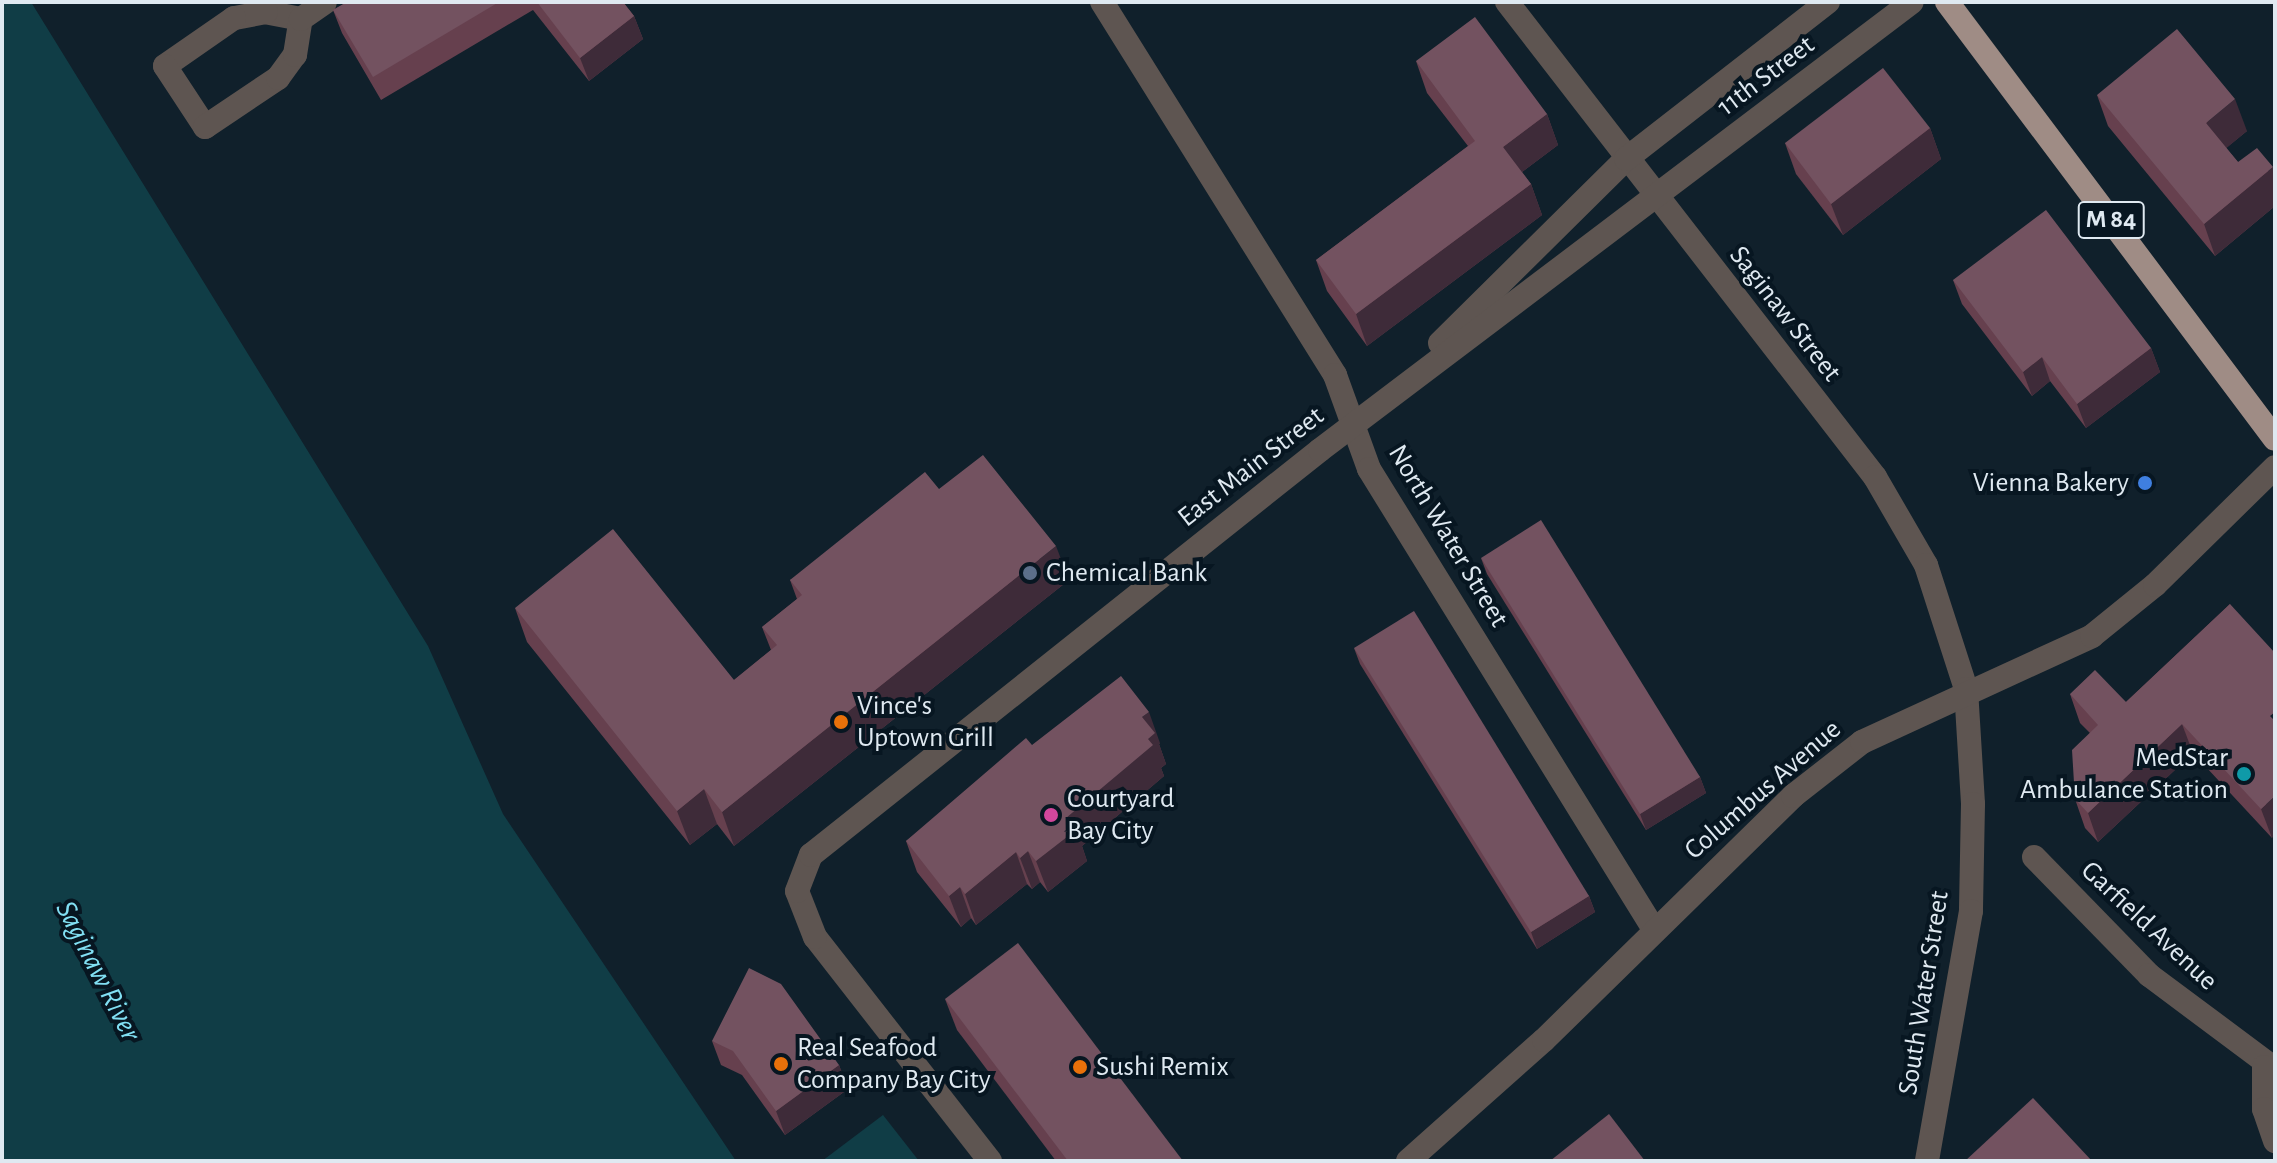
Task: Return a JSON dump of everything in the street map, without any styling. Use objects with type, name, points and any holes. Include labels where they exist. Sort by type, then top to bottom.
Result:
[{"type":"main road","name":"M 84","points":[[1947,2],[2275,439]]},
{"type":"street","points":[[301,19],[266,12],[234,18],[165,66],[205,127],[278,78],[295,55],[301,19],[325,2]]},
{"type":"street","name":"North Water Street","points":[[1102,2],[1335,375],[1369,469],[1655,931]]},
{"type":"street","name":"Saginaw Street","points":[[1507,2],[1875,477],[1926,565],[1966,689]]},
{"type":"street","name":"East Main Street","points":[[1383,401],[1626,159],[1828,2]]},
{"type":"street","name":"11th Street","points":[[1656,198],[1912,2]]},
{"type":"street","name":"East Main Street","points":[[990,1161],[815,937],[797,891],[811,855],[1353,424],[1656,198]]},
{"type":"street","name":"Columbus Avenue","points":[[1408,1161],[1655,931],[1783,805],[1850,751],[1966,689],[2092,636],[2155,585],[2275,467]]},
{"type":"street","name":"South Water Street","points":[[1927,1161],[1971,911],[1966,689]]},
{"type":"street","name":"Garfield Avenue","points":[[2034,857],[2149,975],[2270,1068],[2264,1109],[2275,1141]]},
{"type":"water","name":"Saginaw River","points":[[2,2],[31,2],[428,646],[503,814],[736,1161],[2,1161]]},
{"type":"water","points":[[883,1115],[919,1161],[822,1161]]},
{"type":"building","points":[[347,2],[499,2],[373,77],[333,10]]},
{"type":"building","points":[[537,2],[623,2],[634,16],[580,58]]},
{"type":"building","points":[[1475,17],[1547,114],[1503,147],[1531,184],[1356,314],[1316,260],[1475,141],[1416,61]]},
{"type":"building","points":[[2177,29],[2235,99],[2206,123],[2238,162],[2257,148],[2273,167],[2204,224],[2097,95]]},
{"type":"building","points":[[1883,68],[1930,128],[1831,204],[1785,143]]},
{"type":"building","points":[[2046,210],[2151,348],[2077,404],[2042,357],[2023,372],[1953,280]]},
{"type":"building","points":[[983,455],[1056,546],[722,812],[704,789],[677,811],[515,608],[613,529],[734,680],[777,645],[762,627],[802,595],[790,580],[925,472],[939,489]]},
{"type":"building","points":[[1541,520],[1700,777],[1640,814],[1481,558]]},
{"type":"building","points":[[2230,604],[2275,653],[2275,712],[2270,716],[2275,721],[2275,796],[2261,809],[2182,724],[2088,813],[2075,799],[2072,750],[2098,725],[2070,694],[2095,670],[2126,702]]},
{"type":"building","points":[[1414,611],[1589,896],[1531,932],[1354,648]]},
{"type":"building","points":[[1121,676],[1149,712],[1142,717],[1155,733],[1148,739],[1153,745],[1066,818],[1076,830],[1036,861],[1028,851],[1020,858],[1016,852],[965,894],[960,887],[949,896],[906,841],[1026,738],[1032,745]]},
{"type":"building","points":[[1018,943],[1183,1161],[1068,1161],[945,999]]},
{"type":"building","points":[[749,968],[781,984],[839,1065],[776,1111],[733,1051],[712,1041]]},
{"type":"building","points":[[2033,1098],[2092,1161],[1965,1161]]},
{"type":"building","points":[[1609,1114],[1645,1161],[1550,1161]]},
{"type":"place","name":"Vienna Bakery","points":[[2145,483]]},
{"type":"place","name":"Chemical Bank","points":[[1030,573]]},
{"type":"place","name":"Vince's Uptown Grill","points":[[841,722]]},
{"type":"place","name":"MedStar Ambulance Station","points":[[2244,774]]},
{"type":"place","name":"Courtyard Bay City","points":[[1051,815]]},
{"type":"place","name":"Real Seafood Company Bay City","points":[[781,1064]]},
{"type":"place","name":"Sushi Remix","points":[[1080,1067]]}]
